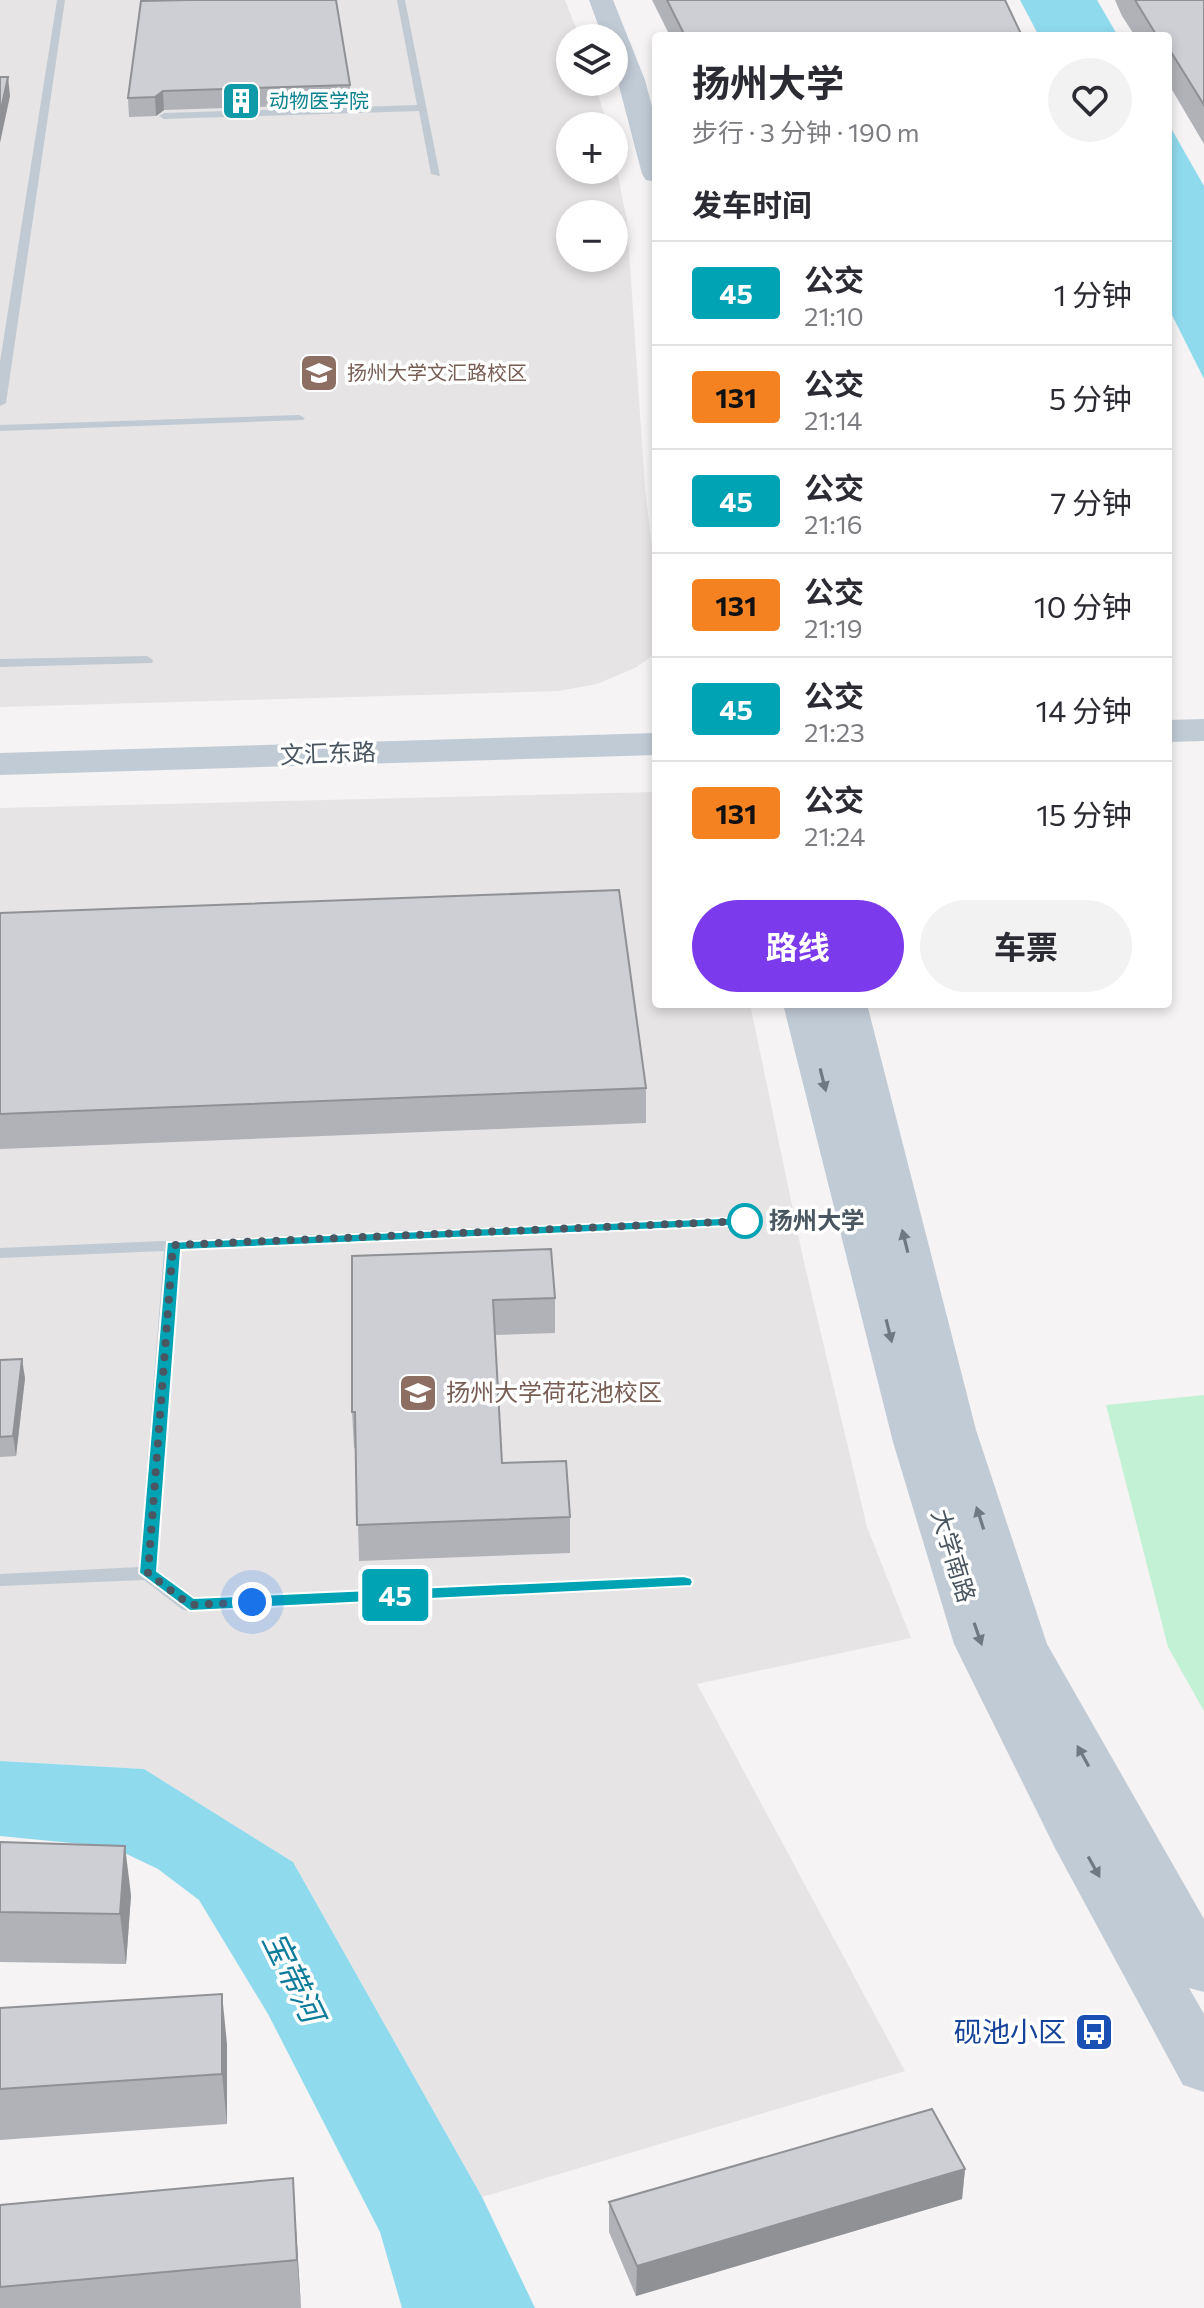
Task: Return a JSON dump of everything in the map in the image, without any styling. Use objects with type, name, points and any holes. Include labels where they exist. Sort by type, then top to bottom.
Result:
[{"type":"street","points":[[601,0],[632,80],[652,158]]},
{"type":"street","points":[[1172,712],[1204,711]]},
{"type":"street","name":"文汇东路","points":[[0,741],[652,723]]},
{"type":"street","points":[[1172,731],[1204,730]]},
{"type":"street","name":"文汇东路","points":[[0,764],[652,744]]},
{"type":"street","name":"大学南路","points":[[805,1008],[917,1442],[980,1644],[1084,1850],[1204,2068]]},
{"type":"street","name":"大学南路","points":[[847,1008],[952,1430],[1021,1644],[1204,1970]]},
{"type":"lane","points":[[0,403],[2,366],[61,0]]},
{"type":"lane","points":[[401,0],[436,174]]},
{"type":"lane","points":[[164,116],[422,108]]},
{"type":"lane","points":[[0,428],[299,418]]},
{"type":"lane","points":[[0,663],[147,660]]},
{"type":"lane","points":[[0,1253],[745,1221]]},
{"type":"lane","points":[[148,1573],[173,1245]]},
{"type":"lane","points":[[0,1580],[148,1573],[190,1605],[684,1582]]},
{"type":"shaded area","name":"扬州大学文汇路校区","points":[[0,0],[565,0],[574,24],[556,24],[556,96],[598,96],[604,112],[556,112],[556,184],[620,184],[623,200],[556,200],[556,272],[628,272],[628,236],[645,488],[652,547],[652,656],[637,667],[597,684],[558,691],[0,707]]},
{"type":"shaded area","name":"扬州大学荷花池校区","points":[[652,792],[652,1008],[751,1008],[803,1258],[867,1527],[911,1638],[697,1684],[905,2071],[482,2197],[293,1862],[144,1769],[0,1761],[0,808]]},
{"type":"green space","points":[[1204,1395],[1204,1711],[1168,1647],[1106,1405]]},
{"type":"water","points":[[1020,0],[1097,0],[1116,32],[1037,32]]},
{"type":"water","points":[[1172,130],[1204,186],[1204,379],[1172,315]]},
{"type":"water","name":"宝带河","points":[[0,1761],[144,1769],[293,1862],[482,2197],[535,2308],[402,2308],[380,2232],[268,2014],[199,1900],[158,1869],[112,1847],[0,1836]]},
{"type":"building","points":[[336,0],[350,85],[163,91],[155,97],[128,98],[141,1]]},
{"type":"building","points":[[667,0],[1005,0],[1020,32],[683,32]]},
{"type":"building","points":[[1135,0],[1204,0],[1204,105],[1172,53],[1172,32],[1155,32]]},
{"type":"building","points":[[0,77],[8,77],[0,114]]},
{"type":"building","points":[[619,890],[646,1088],[0,1114],[0,913]]},
{"type":"building","points":[[551,1249],[555,1298],[493,1300],[502,1463],[566,1461],[570,1517],[357,1525],[355,1412],[352,1412],[352,1256]]},
{"type":"building","points":[[22,1359],[13,1436],[0,1437],[0,1360]]},
{"type":"building","points":[[0,1842],[125,1846],[120,1914],[0,1912]]},
{"type":"building","points":[[222,1994],[222,2074],[0,2089],[0,2008]]},
{"type":"building","points":[[932,2109],[965,2169],[637,2266],[609,2202]]},
{"type":"building","points":[[293,2178],[297,2260],[0,2287],[0,2205]]},
{"type":"bus line","name":"45","points":[[684,1582],[190,1605],[148,1573],[173,1245],[745,1221]]},
{"type":"place","name":"动物医学院","points":[[241,101]]},
{"type":"place","name":"扬州大学文汇路校区","points":[[319,373]]},
{"type":"place","name":"扬州大学","points":[[745,1221]]},
{"type":"place","name":"扬州大学荷花池校区","points":[[418,1393]]},
{"type":"place","name":"砚池小区","points":[[1094,2032]]},
{"type":"route","points":[[252,1602],[190,1605],[148,1573],[173,1245],[745,1221]]}]
